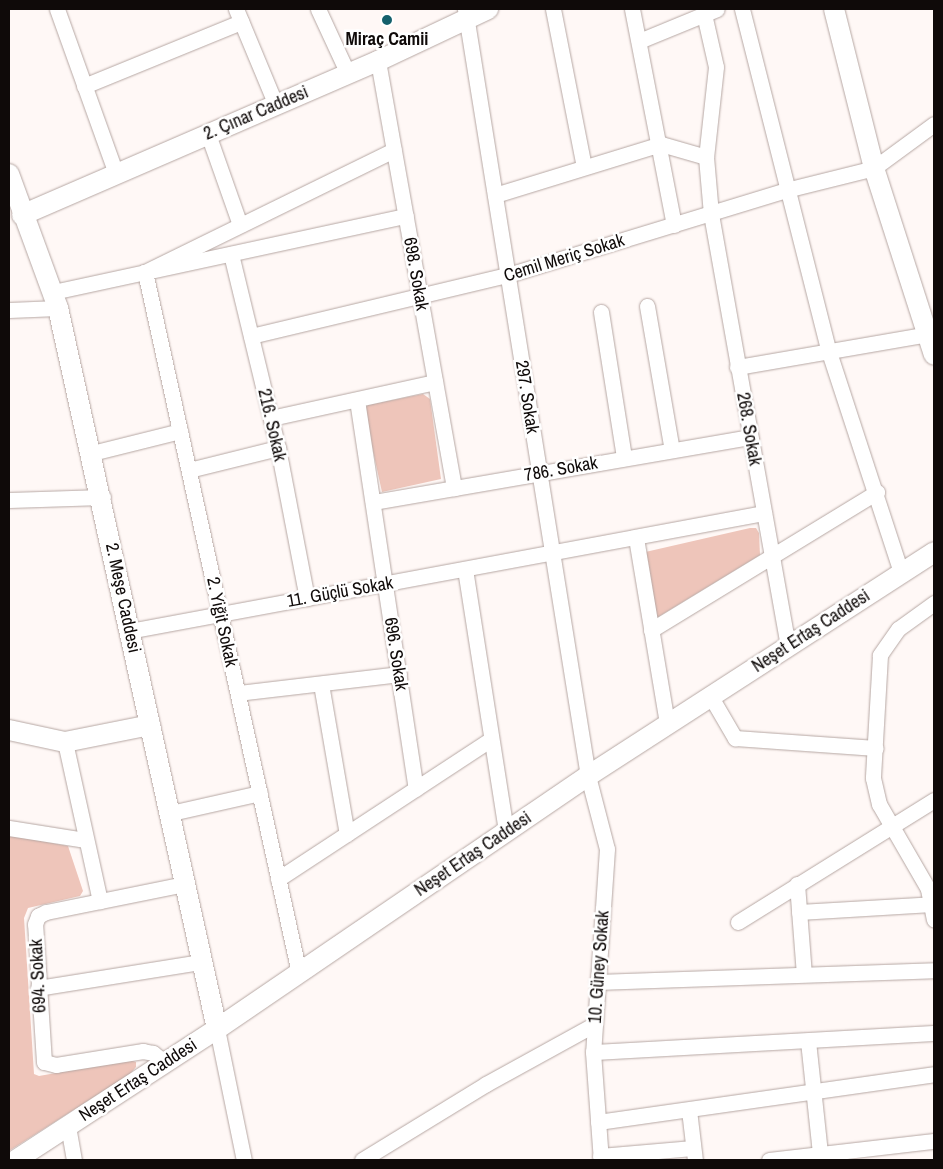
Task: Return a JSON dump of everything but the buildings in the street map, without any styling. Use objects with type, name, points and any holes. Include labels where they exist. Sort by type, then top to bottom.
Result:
[{"type":"street","points":[[59,9],[84,86],[116,174]]},
{"type":"street","points":[[318,9],[348,74]]},
{"type":"street","name":"2. Çınar Caddesi","points":[[16,215],[348,74],[466,14],[488,9]]},
{"type":"street","points":[[553,9],[584,167]]},
{"type":"street","points":[[632,9],[661,144],[674,225]]},
{"type":"street","points":[[742,9],[790,189],[828,350],[877,492],[901,572]]},
{"type":"street","points":[[834,9],[874,168],[929,334],[934,355]]},
{"type":"street","points":[[639,41],[710,11]]},
{"type":"street","name":"268. Sokak","points":[[710,11],[716,67],[706,157],[711,214],[788,645]]},
{"type":"street","name":"297. Sokak","points":[[466,14],[588,776]]},
{"type":"street","points":[[84,86],[239,15],[276,105]]},
{"type":"street","name":"698. Sokak","points":[[378,60],[454,488]]},
{"type":"street","points":[[874,168],[934,124]]},
{"type":"street","points":[[208,134],[240,225]]},
{"type":"street","points":[[495,195],[661,144],[706,157]]},
{"type":"street","points":[[146,272],[394,150]]},
{"type":"street","name":"Cemil Meriç Sokak","points":[[251,336],[420,298],[508,275],[790,189],[874,168]]},
{"type":"street","name":"2. Meşe Caddesi","points":[[9,174],[16,215],[55,300],[92,453],[129,631],[171,813],[200,962],[217,1029]]},
{"type":"street","points":[[9,310],[55,300],[146,272],[406,216]]},
{"type":"street","name":"216. Sokak","points":[[231,254],[278,448],[307,598]]},
{"type":"street","name":"2. Yiğit Sokak","points":[[146,272],[299,973]]},
{"type":"street","points":[[647,306],[672,450]]},
{"type":"street","points":[[601,312],[624,458]]},
{"type":"street","points":[[737,367],[929,334]]},
{"type":"street","points":[[271,418],[436,382]]},
{"type":"street","name":"696. Sokak","points":[[357,400],[416,789]]},
{"type":"street","points":[[92,453],[180,431]]},
{"type":"street","name":"786. Sokak","points":[[373,502],[750,437]]},
{"type":"street","points":[[189,470],[278,448]]},
{"type":"street","points":[[651,630],[772,554],[877,492]]},
{"type":"street","points":[[9,500],[102,498]]},
{"type":"street","name":"11. Güçlü Sokak","points":[[129,631],[764,513]]},
{"type":"street","points":[[636,538],[666,724]]},
{"type":"street","name":"Neşet Ertaş Caddesi","points":[[16,1160],[164,1061],[217,1029],[666,724],[711,697],[788,645],[934,552]]},
{"type":"street","points":[[465,569],[490,740],[506,831]]},
{"type":"street","points":[[934,603],[898,629],[880,655],[875,791],[890,825],[928,889],[934,919]]},
{"type":"street","points":[[238,693],[399,674]]},
{"type":"street","points":[[321,684],[347,834]]},
{"type":"street","points":[[711,697],[735,738],[876,748]]},
{"type":"street","points":[[9,716],[9,730],[65,742],[150,725]]},
{"type":"street","points":[[278,879],[490,740]]},
{"type":"street","points":[[65,742],[100,901]]},
{"type":"street","name":"10. Güney Sokak","points":[[588,776],[607,849],[593,1052],[600,1158]]},
{"type":"street","points":[[171,813],[260,793]]},
{"type":"street","points":[[738,922],[890,825],[934,800]]},
{"type":"street","points":[[9,828],[86,840]]},
{"type":"street","name":"694. Sokak","points":[[164,1061],[153,1053],[143,1051],[47,1065],[42,1056],[36,924],[38,916],[185,884]]},
{"type":"street","points":[[797,884],[804,974]]},
{"type":"street","points":[[799,912],[932,904]]},
{"type":"street","points":[[38,988],[200,962]]},
{"type":"street","points":[[597,982],[934,970]]},
{"type":"street","points":[[362,1160],[486,1084],[595,1024]]},
{"type":"street","points":[[217,1029],[244,1160]]},
{"type":"street","points":[[593,1052],[934,1033]]},
{"type":"street","points":[[808,1041],[820,1154]]},
{"type":"street","points":[[598,1122],[934,1074]]},
{"type":"street","points":[[600,1158],[694,1154],[689,1110]]},
{"type":"street","points":[[68,1126],[74,1160]]},
{"type":"street","points":[[769,1160],[934,1142]]},
{"type":"shaded area","points":[[423,394],[430,399],[441,479],[382,492],[364,410],[368,405]]},
{"type":"shaded area","points":[[756,528],[759,533],[760,555],[658,617],[651,614],[641,553]]},
{"type":"shaded area","points":[[9,835],[68,846],[83,891],[80,896],[28,908],[24,918],[34,1074],[39,1076],[129,1060],[136,1062],[136,1067],[130,1074],[9,1151]]},
{"type":"place","name":"Miraç Camii","points":[[387,20]]}]
